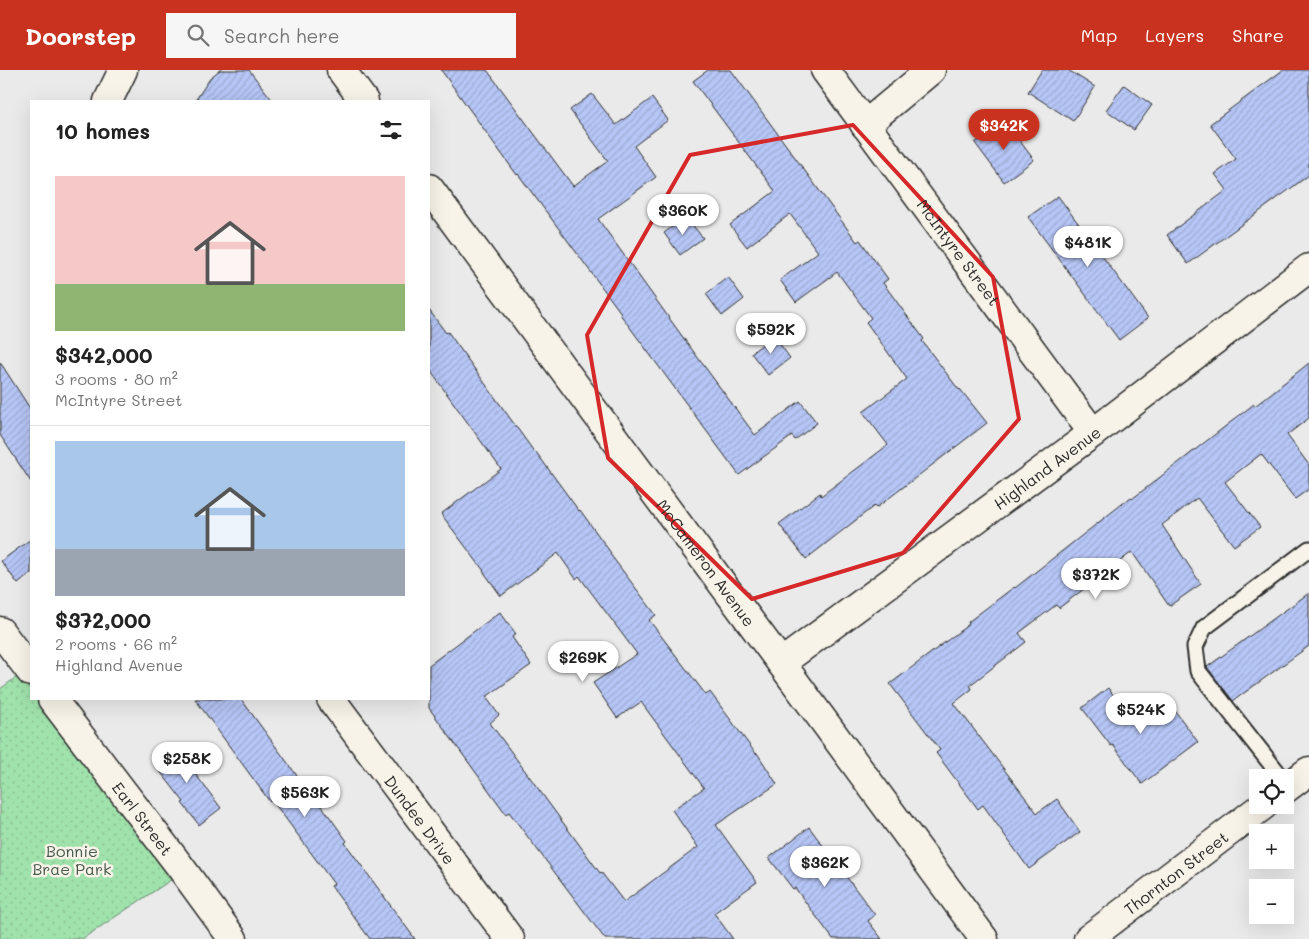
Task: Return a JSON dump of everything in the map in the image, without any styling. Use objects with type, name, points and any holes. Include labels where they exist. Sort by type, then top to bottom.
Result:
[{"type":"street","points":[[108,100],[123,70]]},
{"type":"street","points":[[341,70],[363,100]]},
{"type":"street","name":"McIntyre Street","points":[[825,70],[1093,433]]},
{"type":"street","points":[[865,125],[931,70]]},
{"type":"street","name":"McCameron Avenue","points":[[430,189],[984,939]]},
{"type":"street","name":"Highland Avenue","points":[[781,663],[1093,433],[1309,268]]},
{"type":"street","points":[[0,631],[30,671]]},
{"type":"street","name":"Earl Street","points":[[53,700],[233,939]]},
{"type":"street","name":"Dundee Drive","points":[[332,700],[510,939]]},
{"type":"street","name":"Thornton Street","points":[[1088,939],[1252,814]]},
{"type":"lane","points":[[1280,769],[1198,671],[1195,647],[1204,628],[1309,549]]},
{"type":"highlighted area","points":[[853,125],[993,277],[1019,419],[903,553],[752,599],[608,458],[587,335],[690,155]]},
{"type":"green space","name":"Bonnie Brae Park","points":[[21,674],[30,686],[30,700],[41,700],[177,876],[82,939],[0,939],[0,689]]},
{"type":"building","points":[[220,70],[249,70],[272,100],[196,100],[211,77]]},
{"type":"building","points":[[441,70],[487,70],[573,186],[608,161],[570,110],[592,94],[616,125],[652,98],[668,120],[634,146],[656,177],[598,219],[755,435],[800,401],[817,423],[795,440],[792,436],[739,475]]},
{"type":"building","points":[[708,70],[731,70],[857,242],[860,240],[888,279],[883,283],[924,339],[922,341],[987,423],[876,508],[874,506],[806,559],[779,524],[820,493],[821,496],[888,445],[863,412],[907,379],[866,322],[871,318],[837,272],[796,302],[780,280],[818,252],[790,214],[747,247],[730,225],[775,191],[693,81]]},
{"type":"building","points":[[1042,70],[1068,70],[1095,87],[1073,121],[1028,92]]},
{"type":"building","points":[[1283,70],[1309,70],[1309,175],[1188,264],[1167,235],[1227,190],[1215,174],[1236,159],[1210,124]]},
{"type":"building","points":[[1124,85],[1152,105],[1134,130],[1106,110]]},
{"type":"building","points":[[1005,121],[1034,160],[1004,182],[975,143]]},
{"type":"building","points":[[1058,196],[1148,318],[1119,340],[1028,217]]},
{"type":"building","points":[[686,217],[703,238],[680,255],[664,233]]},
{"type":"building","points":[[728,277],[744,299],[722,316],[706,294]]},
{"type":"building","points":[[430,311],[446,333],[448,332],[535,453],[580,510],[656,615],[649,620],[706,695],[710,692],[757,753],[777,784],[716,825],[757,882],[714,913],[733,939],[605,939],[509,812],[506,814],[429,708],[430,664],[500,612],[516,634],[512,637],[531,665],[486,697],[499,715],[490,723],[600,873],[624,902],[698,847],[672,810],[704,788],[641,702],[617,718],[593,683],[637,654],[579,576],[576,579],[558,553],[501,596],[441,514],[501,469],[430,370]]},
{"type":"building","points":[[774,336],[790,358],[768,375],[751,353]]},
{"type":"building","points":[[0,362],[30,408],[30,480],[0,435]]},
{"type":"building","points":[[1309,363],[1309,418],[1287,435],[1309,465],[1309,489],[1295,499],[1261,454],[1225,482],[1260,527],[1234,546],[1197,498],[1162,525],[1201,584],[1169,606],[1132,552],[1059,608],[1056,605],[1019,633],[1026,642],[970,685],[972,689],[954,703],[1037,813],[1057,799],[1080,832],[1029,869],[983,805],[978,809],[936,753],[940,750],[890,684],[1131,497],[1132,499]]},
{"type":"building","points":[[30,540],[30,574],[18,584],[1,561]]},
{"type":"building","points":[[1309,593],[1309,646],[1233,701],[1207,667]]},
{"type":"building","points":[[1108,688],[1138,728],[1170,704],[1198,742],[1142,784],[1082,708]]},
{"type":"building","points":[[196,700],[242,700],[317,803],[319,802],[347,841],[345,843],[415,939],[370,939],[331,886],[334,884],[272,800],[270,802]]},
{"type":"building","points":[[175,744],[221,808],[199,825],[182,803],[184,802],[152,761]]},
{"type":"building","points":[[809,827],[875,915],[868,921],[882,939],[833,939],[795,888],[793,889],[769,858]]}]
